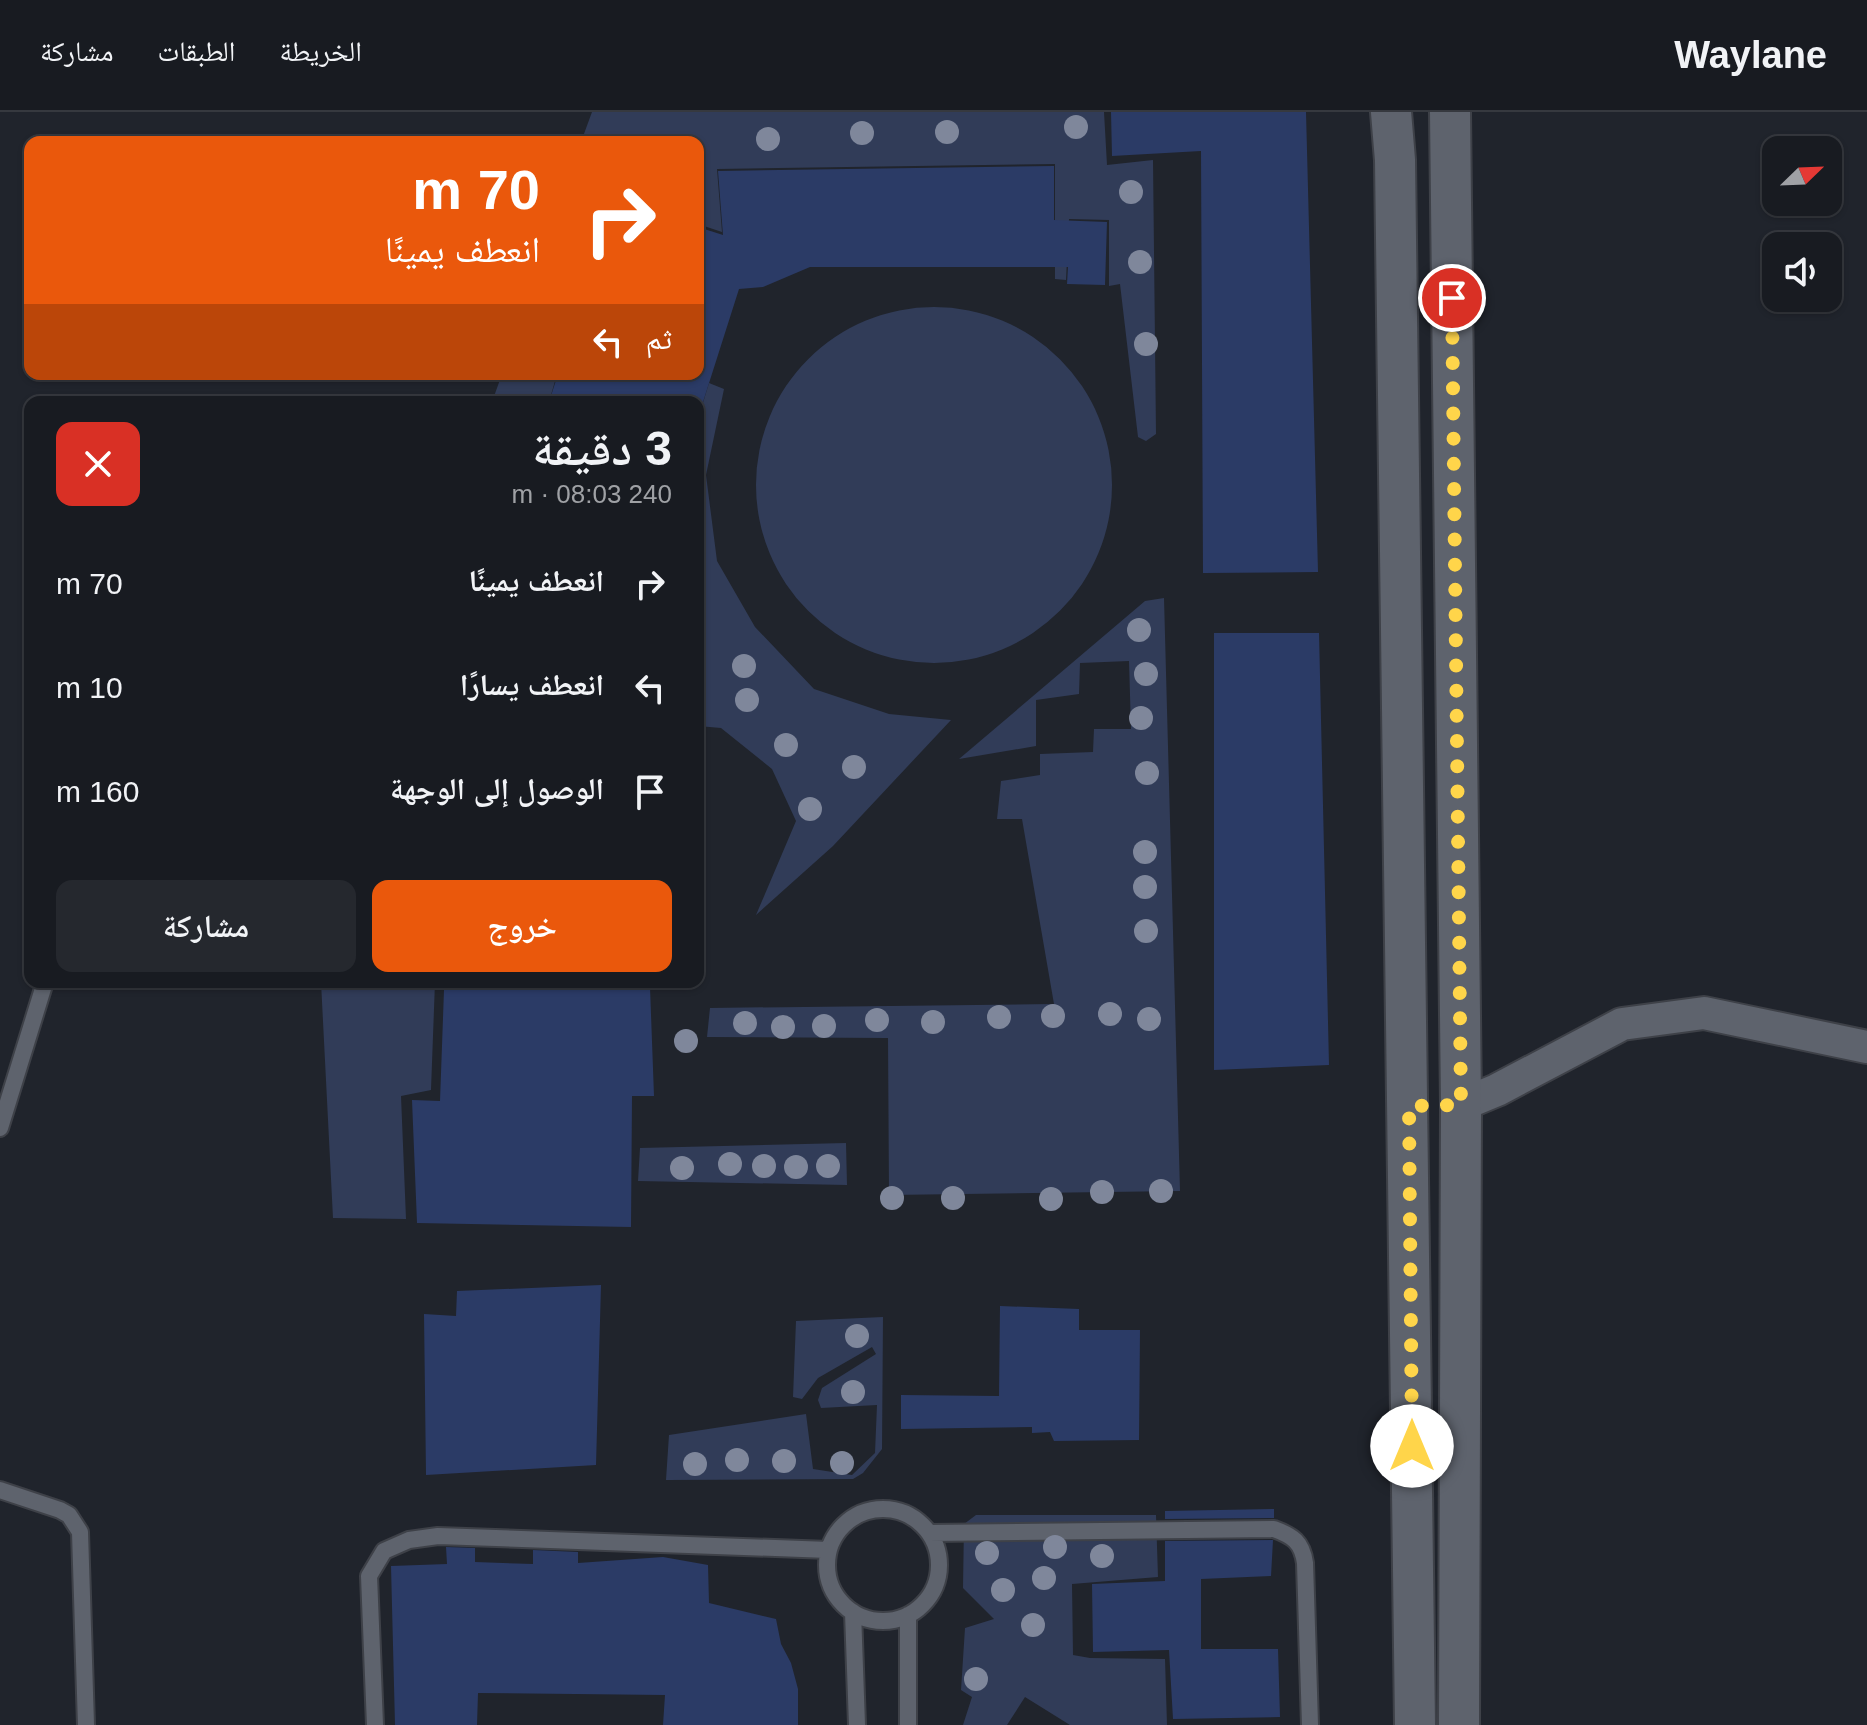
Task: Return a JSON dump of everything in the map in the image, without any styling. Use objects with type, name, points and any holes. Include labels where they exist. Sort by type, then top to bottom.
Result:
[{"type":"street","points":[[1391,112],[1395,160],[1415,1725]]},
{"type":"street","points":[[1450,112],[1461,1105],[1459,1725]]},
{"type":"street","points":[[1409,1106],[1461,1105],[1497,1090],[1622,1024],[1704,1013],[1867,1047]]},
{"type":"lane","points":[[0,1128],[43,988]]},
{"type":"lane","points":[[0,1490],[60,1510],[69,1515],[80,1532],[86,1725]]},
{"type":"lane","points":[[874,1510],[905,1513],[929,1533],[938,1550],[937,1579],[924,1604],[908,1615],[880,1621],[853,1612],[839,1599],[830,1582],[827,1566],[829,1550],[846,1522],[874,1510]]},
{"type":"lane","points":[[929,1533],[1274,1529],[1292,1536],[1303,1548],[1305,1563],[1310,1725]]},
{"type":"lane","points":[[375,1725],[369,1576],[384,1551],[409,1540],[438,1536],[829,1550]]},
{"type":"lane","points":[[853,1612],[857,1725]]},
{"type":"lane","points":[[908,1615],[908,1725]]},
{"type":"shaded area","points":[[592,112],[1104,112],[1107,165],[1153,160],[1156,434],[1146,441],[1138,437],[1120,284],[1109,286],[1109,220],[1069,219],[1066,280],[1055,279],[1055,164],[717,169],[722,232],[704,226],[704,136],[583,136]]},
{"type":"shaded area","points":[[934,307],[969,310],[1002,320],[1033,337],[1060,359],[1082,386],[1099,417],[1109,450],[1112,485],[1109,520],[1099,553],[1082,584],[1060,611],[1033,633],[1002,650],[969,660],[934,663],[899,660],[866,650],[835,633],[808,611],[786,584],[769,553],[759,520],[756,485],[759,450],[769,417],[786,386],[808,359],[835,337],[866,320],[899,310]]},
{"type":"shaded area","points":[[500,380],[555,380],[551,396],[494,396]]},
{"type":"shaded area","points":[[709,383],[724,389],[706,475],[717,561],[755,627],[814,689],[889,714],[951,720],[833,846],[756,915],[796,821],[772,769],[721,728],[704,727],[704,399]]},
{"type":"shaded area","points":[[1164,598],[1180,1191],[889,1195],[888,1038],[707,1037],[710,1008],[1054,1004],[1022,819],[997,819],[1001,781],[1040,775],[1040,754],[1093,752],[1094,729],[1131,729],[1129,661],[1080,663],[1079,694],[1036,700],[1036,746],[959,759],[1145,601]]},
{"type":"shaded area","points":[[321,988],[435,988],[431,1090],[401,1096],[406,1219],[333,1218]]},
{"type":"shaded area","points":[[846,1143],[847,1185],[638,1181],[640,1148]]},
{"type":"shaded area","points":[[883,1317],[882,1449],[863,1473],[853,1479],[666,1480],[669,1435],[806,1414],[813,1469],[852,1475],[875,1453],[877,1405],[821,1408],[818,1400],[822,1388],[876,1354],[872,1347],[818,1378],[802,1399],[793,1397],[796,1321]]},
{"type":"shaded area","points":[[976,1515],[1156,1515],[1158,1577],[1072,1584],[1073,1655],[1165,1659],[1167,1725],[1070,1725],[1025,1697],[1007,1725],[963,1725],[972,1697],[961,1690],[965,1628],[994,1619],[963,1588],[964,1524]]},
{"type":"building","points":[[1111,112],[1306,112],[1318,572],[1203,573],[1201,151],[1112,156]]},
{"type":"building","points":[[1054,166],[1054,220],[1107,222],[1105,285],[1067,284],[1068,267],[810,267],[763,287],[739,289],[704,399],[704,396],[551,396],[556,380],[704,380],[704,229],[723,235],[718,171]]},
{"type":"building","points":[[1214,633],[1319,633],[1329,1065],[1214,1070]]},
{"type":"building","points":[[650,988],[654,1096],[632,1096],[631,1227],[417,1223],[412,1100],[440,1101],[444,990]]},
{"type":"building","points":[[601,1285],[596,1465],[426,1475],[424,1314],[456,1316],[457,1291]]},
{"type":"building","points":[[1000,1306],[1079,1309],[1079,1330],[1140,1330],[1139,1440],[1054,1441],[1050,1432],[1032,1433],[1032,1427],[901,1429],[901,1395],[999,1396]]},
{"type":"building","points":[[1274,1509],[1274,1518],[1165,1519],[1165,1511]]},
{"type":"building","points":[[1273,1540],[1271,1576],[1201,1579],[1201,1649],[1278,1649],[1280,1717],[1173,1719],[1169,1650],[1093,1652],[1092,1584],[1165,1581],[1165,1541]]},
{"type":"building","points":[[446,1547],[475,1548],[475,1562],[533,1564],[533,1550],[578,1552],[578,1563],[663,1557],[708,1565],[709,1603],[776,1619],[781,1644],[791,1663],[798,1689],[798,1725],[663,1725],[665,1695],[478,1693],[477,1725],[395,1725],[391,1566],[447,1564]]},
{"type":"route","points":[[1412,1446],[1409,1106],[1461,1105],[1452,298]]}]
